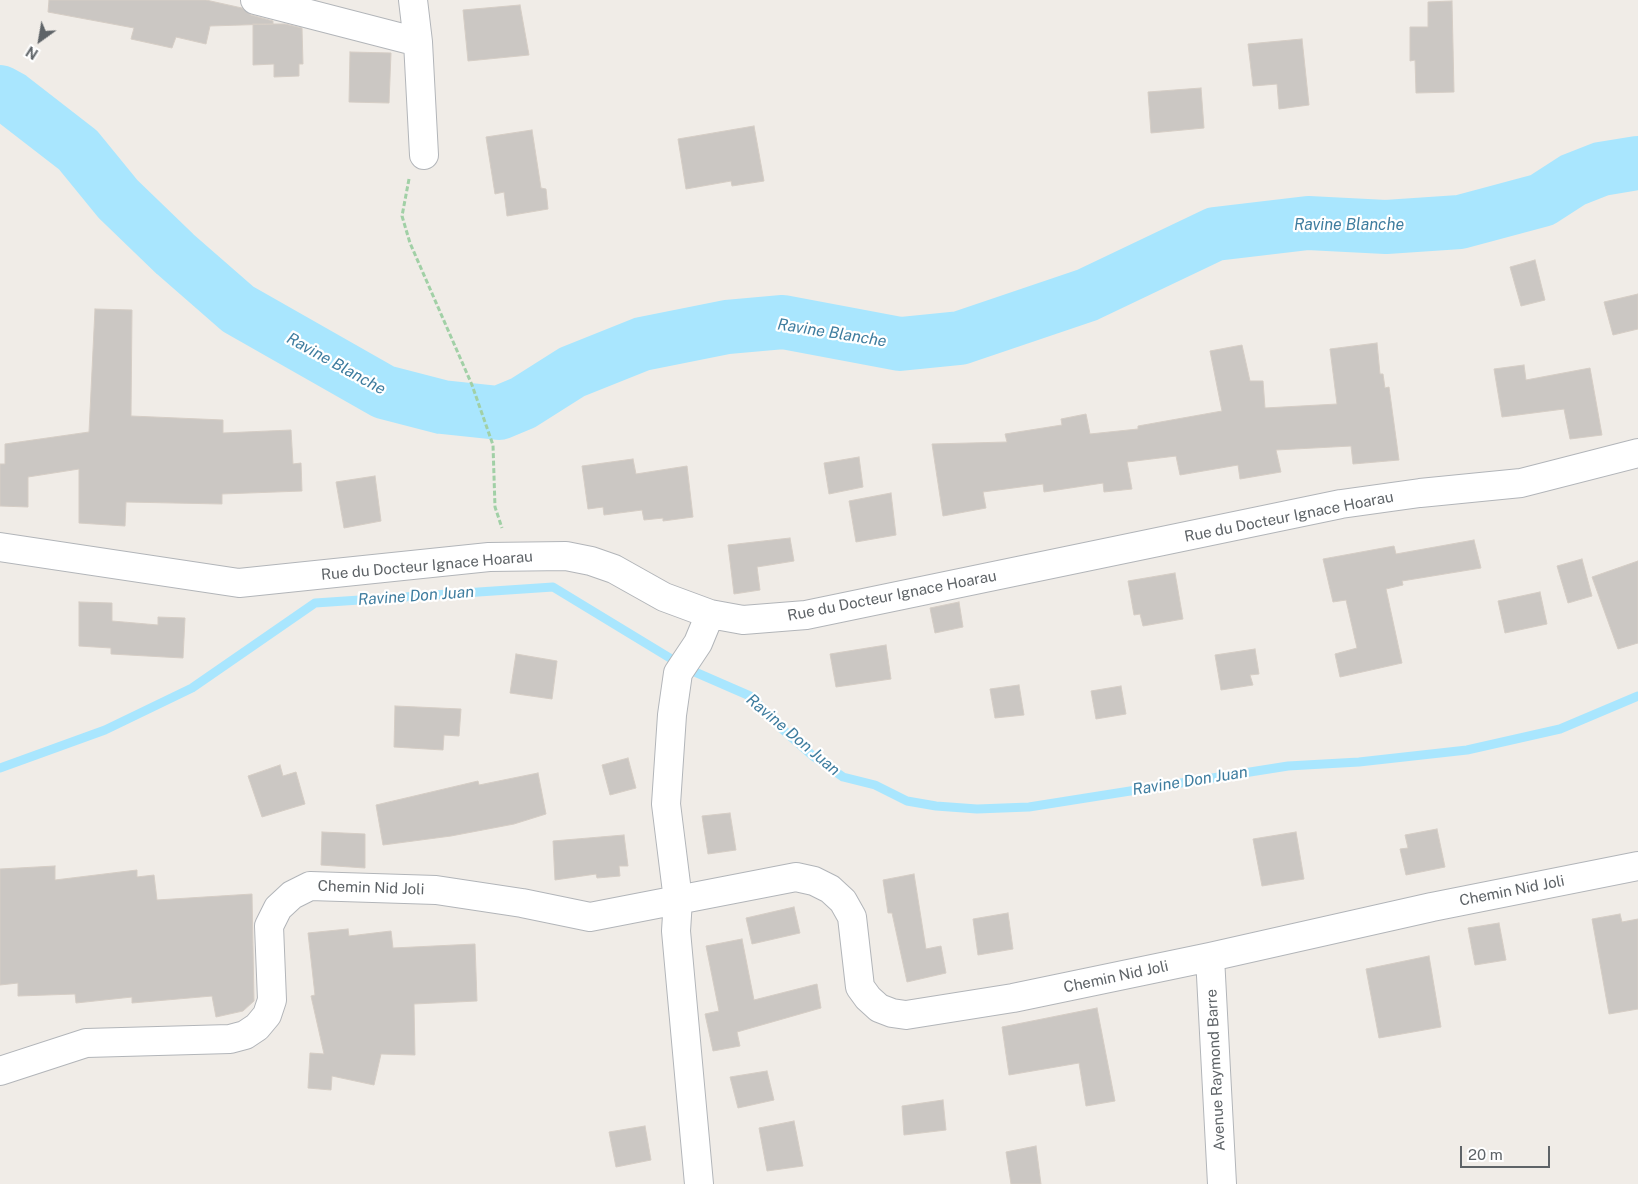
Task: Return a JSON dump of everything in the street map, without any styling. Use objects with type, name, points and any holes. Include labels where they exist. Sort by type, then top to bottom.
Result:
[{"type":"street","points":[[255,0],[418,42]]},
{"type":"street","points":[[412,0],[418,42],[424,155]]},
{"type":"street","name":"Rue du Docteur Ignace Hoarau","points":[[0,547],[239,582],[393,569],[500,556],[566,556],[591,560],[614,569],[664,597],[710,614],[743,620],[806,616],[1341,504],[1420,493],[1521,484],[1638,453]]},
{"type":"street","points":[[699,1184],[676,931],[678,900],[666,804],[672,715],[678,673],[698,643],[710,614]]},
{"type":"street","name":"Chemin Nid Joli","points":[[0,1071],[86,1042],[230,1039],[244,1035],[258,1027],[267,1015],[272,1000],[269,926],[278,908],[292,895],[310,886],[436,890],[522,903],[590,917],[796,877],[814,880],[830,889],[843,901],[852,917],[860,987],[879,1008],[892,1013],[906,1015],[1013,998],[1210,957],[1432,907],[1638,866]]},
{"type":"street","name":"Avenue Raymond Barre","points":[[1210,957],[1222,1184]]},
{"type":"path","points":[[424,155],[408,181],[402,216],[410,243],[472,385],[493,445],[495,507],[500,556]]},
{"type":"building","points":[[49,0],[206,0],[242,8],[251,15],[273,21],[273,24],[210,26],[206,44],[176,37],[172,48],[131,39],[134,28],[48,12]]},
{"type":"building","points":[[1452,1],[1454,92],[1416,93],[1415,60],[1410,61],[1410,27],[1428,27],[1428,2]]},
{"type":"building","points":[[520,5],[529,55],[468,61],[463,10]]},
{"type":"building","points":[[253,24],[285,24],[302,28],[303,64],[299,64],[299,76],[274,77],[274,64],[253,65]]},
{"type":"building","points":[[1302,39],[1309,105],[1279,109],[1277,84],[1253,86],[1248,44]]},
{"type":"building","points":[[350,52],[391,53],[389,103],[349,102]]},
{"type":"building","points":[[1201,88],[1204,128],[1151,133],[1148,92]]},
{"type":"building","points":[[754,126],[764,181],[732,186],[731,181],[686,189],[678,139]]},
{"type":"building","points":[[532,130],[541,188],[546,189],[548,209],[507,216],[504,192],[495,194],[486,137]]},
{"type":"building","points":[[1535,260],[1545,300],[1521,306],[1510,267]]},
{"type":"building","points":[[1638,294],[1638,329],[1613,335],[1604,302]]},
{"type":"building","points":[[95,309],[132,310],[131,416],[223,420],[223,433],[291,430],[293,464],[301,463],[302,491],[222,494],[222,504],[126,502],[125,526],[79,523],[79,469],[28,477],[28,507],[0,506],[0,464],[5,464],[5,444],[89,432]]},
{"type":"building","points":[[1377,343],[1380,374],[1383,374],[1385,388],[1389,387],[1399,460],[1353,464],[1351,446],[1276,450],[1281,472],[1240,479],[1238,465],[1180,475],[1176,456],[1127,462],[1132,489],[1104,492],[1103,483],[1044,492],[1043,484],[983,492],[986,508],[943,516],[932,444],[1007,442],[1005,434],[1062,425],[1061,419],[1086,414],[1090,434],[1138,429],[1138,426],[1222,411],[1210,351],[1242,345],[1250,381],[1263,381],[1265,408],[1337,404],[1330,349]]},
{"type":"building","points":[[1524,365],[1526,380],[1590,368],[1602,435],[1570,439],[1564,409],[1502,417],[1494,369]]},
{"type":"building","points":[[859,457],[863,487],[829,494],[824,463]]},
{"type":"building","points":[[633,459],[636,474],[687,466],[693,517],[663,521],[663,518],[644,520],[642,510],[604,515],[603,507],[588,509],[582,466]]},
{"type":"building","points":[[375,476],[381,521],[344,528],[336,482]]},
{"type":"building","points":[[891,493],[896,535],[856,542],[849,501]]},
{"type":"building","points":[[790,538],[794,561],[757,567],[760,590],[734,594],[728,545]]},
{"type":"building","points":[[1474,540],[1481,568],[1402,581],[1403,585],[1386,589],[1402,663],[1340,677],[1335,654],[1357,648],[1346,600],[1333,602],[1323,559],[1394,546],[1396,554]]},
{"type":"building","points":[[1582,559],[1592,596],[1568,603],[1557,566]]},
{"type":"building","points":[[1638,561],[1638,643],[1618,649],[1592,577]]},
{"type":"building","points":[[1175,573],[1183,619],[1143,626],[1140,614],[1134,615],[1128,581]]},
{"type":"building","points":[[1540,592],[1547,624],[1505,633],[1498,601]]},
{"type":"building","points":[[79,602],[112,603],[112,621],[158,625],[158,617],[185,618],[183,658],[111,654],[111,648],[79,646]]},
{"type":"building","points":[[959,602],[963,627],[935,633],[930,608]]},
{"type":"building","points":[[886,645],[891,679],[836,687],[830,654]]},
{"type":"building","points":[[1255,649],[1259,674],[1250,675],[1253,685],[1221,690],[1215,655]]},
{"type":"building","points":[[516,654],[557,661],[552,699],[510,693]]},
{"type":"building","points":[[1019,685],[1024,715],[995,718],[990,689]]},
{"type":"building","points":[[1121,686],[1126,714],[1096,719],[1091,691]]},
{"type":"building","points":[[395,706],[461,709],[459,736],[444,735],[443,750],[394,747]]},
{"type":"building","points":[[628,758],[636,788],[610,795],[602,765]]},
{"type":"building","points":[[280,765],[283,776],[296,772],[305,804],[262,817],[248,776]]},
{"type":"building","points":[[538,773],[546,814],[514,824],[451,836],[383,845],[376,805],[478,781],[479,785]]},
{"type":"building","points":[[730,813],[736,850],[708,854],[702,816]]},
{"type":"building","points":[[1437,829],[1445,867],[1406,875],[1400,849],[1408,848],[1405,835]]},
{"type":"building","points":[[322,832],[365,834],[365,868],[321,865]]},
{"type":"building","points":[[1296,832],[1304,879],[1262,886],[1253,839]]},
{"type":"building","points":[[624,835],[628,866],[619,866],[620,876],[597,878],[596,874],[555,880],[553,841]]},
{"type":"building","points":[[55,866],[55,880],[137,870],[137,877],[154,875],[157,900],[252,894],[254,1001],[243,1011],[216,1017],[212,996],[132,1003],[132,997],[76,1003],[75,994],[18,996],[18,983],[0,985],[0,869]]},
{"type":"building","points":[[914,874],[926,949],[941,946],[946,973],[907,982],[892,913],[888,913],[883,880]]},
{"type":"building","points":[[794,907],[800,933],[752,944],[746,918]]},
{"type":"building","points":[[1008,913],[1013,949],[978,955],[973,919]]},
{"type":"building","points":[[1620,914],[1622,922],[1638,919],[1638,1009],[1609,1014],[1592,919]]},
{"type":"building","points":[[1499,923],[1506,960],[1475,965],[1468,928]]},
{"type":"building","points":[[348,929],[349,936],[391,931],[393,948],[475,944],[477,1001],[414,1004],[415,1055],[381,1054],[374,1085],[332,1076],[331,1090],[308,1088],[310,1053],[324,1054],[311,996],[315,995],[308,933]]},
{"type":"building","points":[[742,939],[754,1000],[817,984],[821,1008],[737,1032],[740,1046],[713,1051],[705,1014],[719,1011],[706,946]]},
{"type":"building","points":[[1429,956],[1441,1027],[1379,1038],[1366,969]]},
{"type":"building","points":[[1097,1008],[1115,1101],[1086,1106],[1079,1063],[1009,1075],[1002,1027]]},
{"type":"building","points":[[767,1071],[774,1100],[738,1108],[730,1077]]},
{"type":"building","points":[[943,1100],[946,1130],[904,1135],[902,1106]]},
{"type":"building","points":[[794,1121],[803,1166],[767,1171],[759,1128]]},
{"type":"building","points":[[645,1126],[651,1160],[616,1167],[609,1132]]},
{"type":"building","points":[[1036,1146],[1041,1184],[1011,1184],[1006,1152]]},
{"type":"waterway","name":"Ravine Blanche","points":[[0,92],[11,98],[78,150],[118,199],[175,254],[238,309],[384,392],[442,407],[499,413],[523,403],[572,372],[642,344],[727,327],[783,322],[900,344],[960,338],[1087,295],[1215,234],[1308,223],[1386,227],[1460,222],[1542,200],[1573,180],[1601,169],[1638,163]]},
{"type":"waterway","name":"Ravine Don Juan","points":[[0,768],[105,730],[192,688],[315,603],[553,587],[688,669],[750,696],[780,727],[813,756],[843,777],[875,785],[907,801],[936,806],[977,809],[1029,807],[1288,766],[1359,762],[1467,750],[1560,729],[1638,696]]}]
